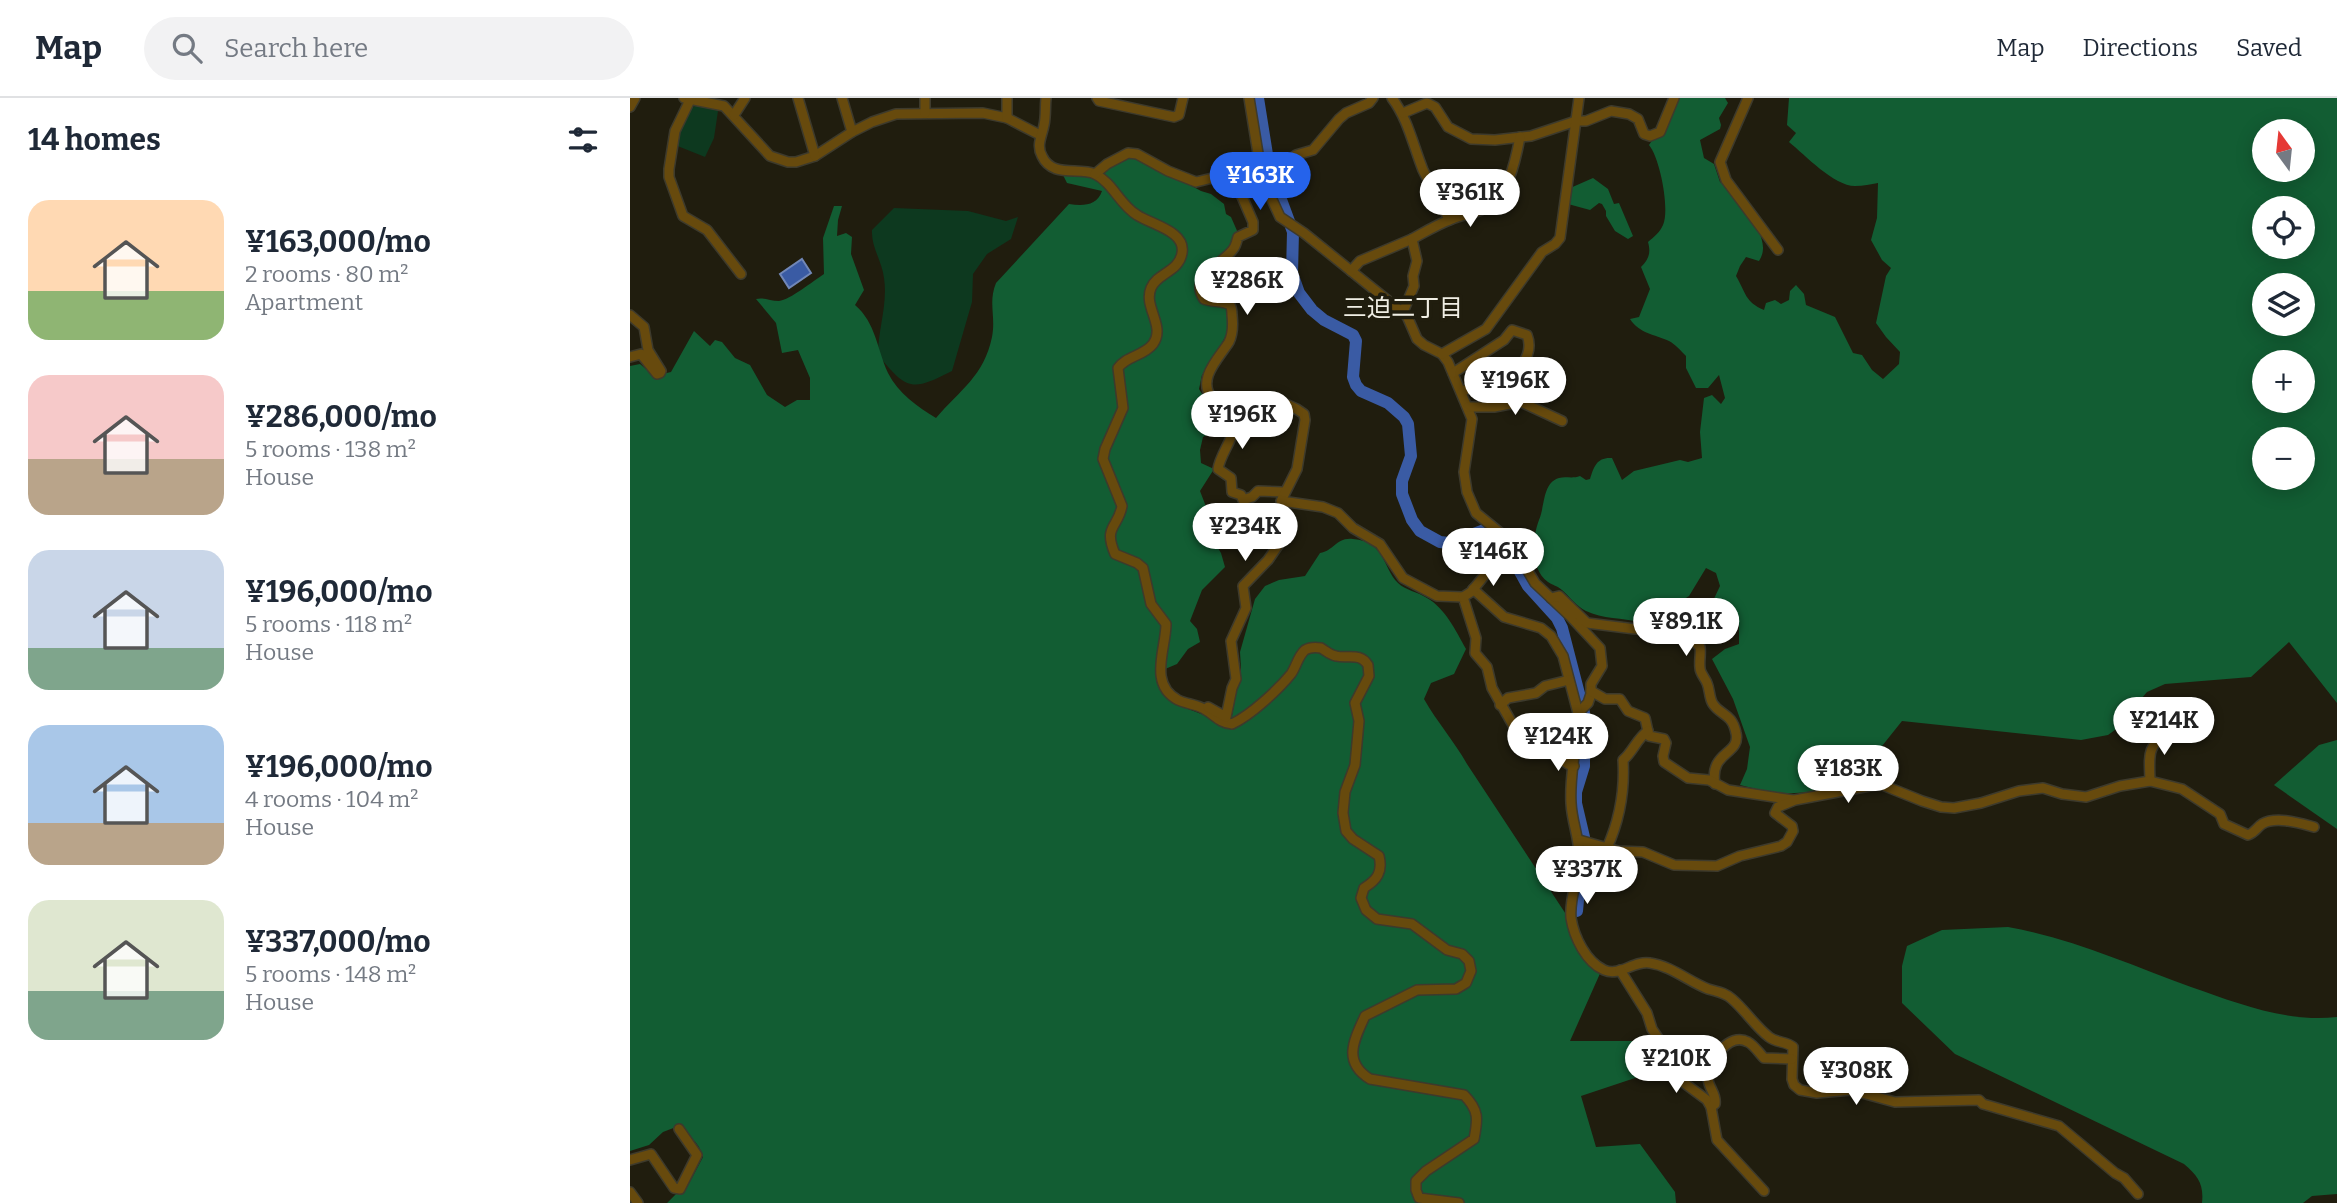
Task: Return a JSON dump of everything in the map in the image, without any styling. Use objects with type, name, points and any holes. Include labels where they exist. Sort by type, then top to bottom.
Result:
[{"type":"street","points":[[630,107],[635,98]]},
{"type":"street","points":[[734,115],[745,98]]},
{"type":"street","points":[[798,98],[815,156]]},
{"type":"street","points":[[842,98],[852,132]]},
{"type":"street","points":[[925,98],[925,113]]},
{"type":"street","points":[[1007,98],[1007,118]]},
{"type":"street","points":[[1046,98],[1040,150],[1045,161],[1057,169],[1095,174],[1113,190],[1129,210],[1158,227],[1173,232],[1181,243],[1179,261],[1155,282],[1150,290],[1149,299],[1157,327],[1153,344],[1144,352],[1123,362],[1118,368],[1123,408],[1103,459],[1122,506],[1121,513],[1113,524],[1110,542],[1115,554],[1143,568],[1151,604],[1166,624],[1159,666],[1169,695],[1180,702],[1208,707],[1226,717],[1236,679],[1231,641],[1245,608],[1243,586],[1279,544],[1284,525],[1283,497],[1297,469],[1305,420],[1304,414],[1284,403],[1260,400],[1233,405],[1218,403],[1211,398],[1208,385],[1212,366],[1231,335],[1233,323],[1231,307],[1228,304],[1207,301],[1202,297],[1200,289],[1214,265],[1234,249],[1238,237],[1253,230],[1233,174]]},
{"type":"street","points":[[1097,98],[1099,101],[1174,117],[1179,115],[1183,98]]},
{"type":"street","points":[[1249,98],[1264,179],[1277,213],[1403,312],[1420,342],[1442,354],[1462,392],[1472,419],[1464,472],[1467,492],[1476,513],[1504,536],[1512,552],[1535,583],[1601,648],[1602,666],[1593,678],[1591,691],[1582,708],[1571,804],[1583,841],[1571,915],[1575,934],[1582,948],[1602,969],[1614,973],[1648,962],[1667,968],[1710,990],[1720,990],[1768,1036],[1793,1047],[1792,1079],[1794,1086],[1800,1090],[1817,1093],[1851,1090],[1895,1102],[1979,1100],[1983,1104],[2059,1126],[2124,1178],[2138,1194]]},
{"type":"street","points":[[1240,192],[1264,179],[1296,155],[1313,150],[1339,119],[1369,103],[1373,98]]},
{"type":"street","points":[[1392,98],[1403,113],[1421,165],[1449,220]]},
{"type":"street","points":[[1442,354],[1486,329],[1542,252],[1560,238],[1579,98]]},
{"type":"street","points":[[1403,113],[1427,103],[1435,107],[1448,127],[1468,138],[1495,140],[1554,129],[1618,111],[1637,120],[1644,134],[1656,135],[1660,132],[1674,98]]},
{"type":"street","points":[[1748,98],[1720,162],[1726,180],[1778,250]]},
{"type":"street","points":[[741,274],[707,230],[684,216],[669,177],[675,131],[689,99],[722,104],[770,156],[788,162],[815,156],[852,132],[886,116],[983,113],[1007,118],[1041,135]]},
{"type":"street","points":[[1351,271],[1360,261],[1449,220],[1481,210],[1498,197],[1515,164],[1520,137]]},
{"type":"street","points":[[1095,174],[1107,163],[1128,153],[1137,154],[1196,182],[1233,174],[1264,179]]},
{"type":"street","points":[[1275,171],[1281,189]]},
{"type":"street","points":[[1403,312],[1414,286],[1416,257],[1412,239]]},
{"type":"street","points":[[630,315],[644,327],[648,350],[661,371],[657,374],[641,354],[630,357]]},
{"type":"street","points":[[1453,373],[1504,340],[1512,330],[1527,335],[1528,358],[1517,373],[1495,372],[1462,392]]},
{"type":"street","points":[[1468,407],[1494,407],[1521,402],[1562,421]]},
{"type":"street","points":[[1233,405],[1235,418],[1231,442],[1218,464],[1218,469],[1231,478],[1232,492],[1241,495],[1243,500],[1258,491],[1338,513],[1353,528],[1380,544],[1403,579],[1437,596],[1463,597],[1489,570],[1512,552]]},
{"type":"street","points":[[1473,589],[1504,617],[1541,628],[1551,636],[1563,656],[1569,680],[1582,708]]},
{"type":"street","points":[[1550,598],[1559,596],[1587,623],[1635,629],[1677,629],[1685,632],[1700,646],[1700,670],[1708,685],[1711,700],[1714,706],[1729,716],[1737,741],[1733,748],[1716,762],[1715,784]]},
{"type":"street","points":[[1463,597],[1476,638],[1475,653],[1487,667],[1492,688],[1513,725],[1533,736],[1550,738],[1560,757],[1568,765],[1574,766]]},
{"type":"street","points":[[1204,708],[1222,722],[1237,722],[1282,683],[1292,673],[1305,650],[1313,647],[1321,648],[1332,656],[1362,658],[1368,664],[1369,676],[1355,703],[1359,721],[1355,765],[1345,792],[1343,813],[1346,831],[1353,839],[1379,856],[1382,866],[1376,880],[1364,888],[1361,898],[1366,910],[1377,919],[1412,924],[1447,950],[1462,954],[1469,961],[1471,971],[1466,983],[1456,989],[1417,990],[1365,1016],[1352,1053],[1353,1062],[1358,1071],[1370,1079],[1464,1095],[1473,1104],[1477,1120],[1474,1139],[1426,1171],[1416,1181],[1419,1198],[1459,1203]]},
{"type":"street","points":[[1500,705],[1508,698],[1536,693],[1545,686],[1569,680]]},
{"type":"street","points":[[1591,691],[1605,699],[1620,699],[1628,711],[1646,718],[1651,738],[1664,739],[1666,743],[1662,756],[1667,766],[1688,778],[1709,780],[1728,790],[1795,800]]},
{"type":"street","points":[[2150,781],[2149,757],[2152,744],[2169,728]]},
{"type":"street","points":[[1606,848],[1622,805],[1623,760],[1642,735],[1648,732]]},
{"type":"street","points":[[1583,841],[1618,851],[1643,852],[1674,865],[1717,866],[1787,842],[1793,831],[1792,826],[1775,813],[1775,810],[1795,800],[1880,784],[1922,801],[1954,808],[2019,791],[2043,788],[2086,797],[2120,786],[2150,781],[2182,789],[2220,814],[2224,824],[2248,835],[2255,833],[2262,824],[2273,822],[2292,822],[2314,827]]},
{"type":"street","points":[[1620,970],[1647,1013],[1652,1029],[1669,1054],[1680,1080],[1707,1100],[1717,1140],[1764,1191]]},
{"type":"street","points":[[1711,1108],[1716,1104],[1716,1099],[1707,1082],[1708,1069],[1715,1056],[1730,1043],[1747,1041],[1764,1058],[1792,1059]]},
{"type":"street","points":[[630,1160],[651,1154],[674,1188],[680,1189],[697,1155],[679,1129]]},
{"type":"street","points":[[630,1192],[638,1203]]},
{"type":"green space","points":[[1680,98],[1725,98],[1728,103],[1719,118],[1720,129],[1700,140],[1704,158],[1714,164],[1720,182],[1759,232],[1763,252],[1759,261],[1746,257],[1736,276],[1747,296],[1753,304],[1764,310],[1766,303],[1775,300],[1781,304],[1789,300],[1790,291],[1796,285],[1804,294],[1806,305],[1835,317],[1853,353],[1862,355],[1872,370],[1883,379],[1899,364],[1900,352],[1876,323],[1886,276],[1891,268],[1882,260],[1871,240],[1877,218],[1878,183],[1855,186],[1838,181],[1789,142],[1796,133],[1787,125],[1789,98],[2337,98],[2337,703],[2289,642],[2251,677],[2165,684],[2147,692],[2126,722],[2108,735],[2081,740],[1902,721],[1882,746],[1870,774],[1850,775],[1812,792],[1776,794],[1740,785],[1747,769],[1750,747],[1733,699],[1712,659],[1725,649],[1739,644],[1739,622],[1734,616],[1719,622],[1708,619],[1720,586],[1716,573],[1706,568],[1689,596],[1681,601],[1667,602],[1640,622],[1599,616],[1582,609],[1542,576],[1535,561],[1535,535],[1547,490],[1554,481],[1562,477],[1580,476],[1586,480],[1590,479],[1597,463],[1607,458],[1612,458],[1622,480],[1634,471],[1680,460],[1688,462],[1702,458],[1700,432],[1704,398],[1712,395],[1721,404],[1725,398],[1719,375],[1708,388],[1696,388],[1686,368],[1686,356],[1671,342],[1643,331],[1630,319],[1639,317],[1650,289],[1641,267],[1649,256],[1648,242],[1660,230],[1665,218],[1665,197],[1649,145]]},
{"type":"green space","points":[[696,105],[716,108],[718,111],[714,138],[705,157],[675,145],[681,122]]},
{"type":"green space","points":[[1125,156],[1136,156],[1211,194],[1224,204],[1226,214],[1231,217],[1238,233],[1234,243],[1197,289],[1201,301],[1228,309],[1229,330],[1202,375],[1199,389],[1212,403],[1232,409],[1229,433],[1212,432],[1203,437],[1200,450],[1201,463],[1214,469],[1200,491],[1210,517],[1213,540],[1225,567],[1202,590],[1190,621],[1197,629],[1200,642],[1188,649],[1177,664],[1158,672],[1163,690],[1180,705],[1230,726],[1241,668],[1240,652],[1255,599],[1265,586],[1279,580],[1305,576],[1320,553],[1343,540],[1353,539],[1372,545],[1378,550],[1398,583],[1427,598],[1439,608],[1450,620],[1466,649],[1454,674],[1431,683],[1424,699],[1602,969],[1570,1041],[1654,1041],[1650,1063],[1641,1076],[1581,1096],[1596,1147],[1640,1144],[1675,1192],[1676,1203],[667,1203],[686,1189],[703,1157],[696,1143],[676,1127],[663,1132],[649,1145],[630,1151],[630,366],[640,364],[654,376],[671,372],[694,331],[710,346],[715,340],[722,342],[735,358],[750,365],[767,395],[785,407],[797,400],[810,400],[810,378],[798,350],[782,353],[776,323],[756,299],[784,300],[824,274],[823,238],[834,206],[842,206],[837,236],[846,233],[852,237],[851,254],[864,290],[855,305],[872,328],[884,364],[897,387],[936,418],[970,382],[988,351],[992,337],[996,283],[1069,204],[1089,204],[1100,196],[1102,191],[1067,183],[1063,175],[1094,176]]},
{"type":"green space","points":[[1593,178],[1608,189],[1614,204],[1619,203],[1633,236],[1628,239],[1615,231],[1602,204],[1599,203],[1590,210],[1568,204],[1568,189]]},
{"type":"green space","points":[[894,208],[968,211],[1006,221],[1018,217],[1011,239],[987,254],[973,274],[972,302],[952,371],[918,384],[903,381],[878,355],[885,288],[872,230]]},
{"type":"green space","points":[[2337,740],[2337,829],[2274,785],[2319,745]]},
{"type":"green space","points":[[2008,927],[2078,945],[2262,1010],[2300,1017],[2337,1017],[2337,1194],[2312,1196],[2303,1203],[2202,1203],[2199,1181],[2184,1164],[1955,1054],[1902,1003],[1902,966],[1907,946],[1942,930]]},
{"type":"water","points":[[802,259],[811,273],[789,288],[780,274]]},
{"type":"waterway","points":[[1258,98],[1269,167],[1293,232],[1292,273],[1299,293],[1324,320],[1353,335],[1356,341],[1353,377],[1356,385],[1361,391],[1388,403],[1408,424],[1411,456],[1402,481],[1402,494],[1412,520],[1420,531],[1440,542],[1449,543],[1484,530],[1493,533],[1503,541],[1528,586],[1557,618],[1562,628],[1584,713],[1584,766],[1576,792],[1584,837],[1577,911]]},
{"type":"district","name":"三迫二丁目","points":[[1403,308]]}]
